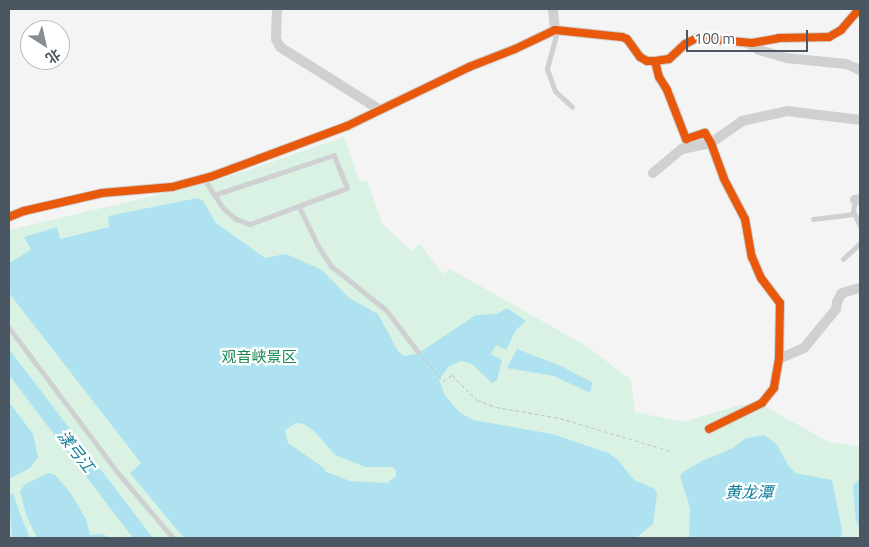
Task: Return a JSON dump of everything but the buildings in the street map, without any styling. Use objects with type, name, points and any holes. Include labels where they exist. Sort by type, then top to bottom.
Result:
[{"type":"street","points":[[277,9],[276,39],[280,47],[379,109]]},
{"type":"street","points":[[553,9],[556,30]]},
{"type":"street","points":[[9,217],[24,211],[102,193],[172,187],[204,178],[347,126],[469,67],[556,30],[622,37],[627,39],[640,57],[647,61],[655,61],[669,59],[685,44],[697,38],[760,42],[779,38],[829,37],[841,30],[859,9]]},
{"type":"street","points":[[747,42],[759,50],[786,58],[846,64],[860,70]]},
{"type":"street","points":[[655,61],[659,77],[686,139],[705,133],[711,143],[724,179],[745,220],[752,257],[761,278],[780,303],[779,359],[774,388],[762,404],[709,429]]},
{"type":"street","points":[[653,173],[682,149],[711,143],[742,121],[787,111],[860,120]]},
{"type":"street","points":[[779,359],[804,348],[836,309],[836,302],[842,293],[860,288]]},
{"type":"lane","points":[[556,30],[547,69],[555,91],[572,107]]},
{"type":"lane","points":[[204,178],[214,195],[230,215],[250,224],[347,188],[334,155],[214,195]]},
{"type":"lane","points":[[858,200],[854,214],[860,226]]},
{"type":"lane","points":[[300,207],[318,246],[331,266],[386,310],[418,352]]},
{"type":"lane","points":[[813,219],[854,214]]},
{"type":"lane","points":[[843,259],[860,243]]},
{"type":"lane","points":[[9,328],[118,473],[173,538]]},
{"type":"path","points":[[418,352],[443,381],[452,375],[477,400],[496,407],[560,418],[671,451]]},
{"type":"green space","name":"观音峡景区","points":[[344,137],[360,182],[367,180],[382,223],[411,251],[420,244],[443,274],[450,269],[588,347],[631,380],[635,412],[683,422],[740,405],[762,405],[829,442],[860,447],[860,538],[9,538],[9,230],[216,181]]},
{"type":"water","points":[[198,198],[203,201],[216,223],[265,258],[286,254],[322,270],[349,298],[378,314],[398,351],[404,356],[417,354],[476,315],[497,314],[507,308],[526,321],[516,330],[506,350],[496,345],[491,354],[502,360],[497,380],[492,383],[472,364],[461,361],[448,367],[439,380],[445,395],[459,412],[473,420],[552,434],[608,453],[617,459],[634,480],[655,489],[657,494],[653,524],[636,538],[184,538],[130,473],[141,463],[9,293],[9,263],[31,250],[24,237],[57,227],[60,239],[109,227],[108,216]],"holes":[[[296,423],[304,424],[315,432],[335,455],[365,467],[392,467],[396,470],[396,476],[387,483],[350,481],[324,471],[324,468],[288,443],[285,430]]]},
{"type":"water","name":"漾弓江","points":[[9,349],[153,538],[133,538],[9,375]]},
{"type":"water","points":[[517,349],[563,367],[593,383],[590,393],[554,376],[507,368]]},
{"type":"water","points":[[9,402],[33,434],[38,457],[30,468],[9,479]]},
{"type":"water","name":"黄龙潭","points":[[765,435],[777,445],[788,465],[795,473],[832,480],[842,531],[841,538],[689,538],[690,508],[680,476],[683,472],[702,461],[733,448],[746,438]]},
{"type":"water","points":[[49,473],[55,475],[70,492],[86,519],[90,535],[104,534],[107,538],[37,538],[27,517],[20,492],[25,484]]},
{"type":"water","points":[[860,478],[860,530],[856,520],[853,486]]},
{"type":"water","points":[[13,493],[30,538],[12,538],[9,496]]},
{"type":"cycle path","points":[[9,217],[24,211],[102,193],[172,187],[210,177],[347,126],[469,67],[515,49],[555,30],[622,37],[627,39],[640,57],[647,61],[655,61],[669,59],[685,44],[697,38],[752,43],[779,38],[829,37],[841,30],[859,9]]},
{"type":"cycle path","points":[[655,61],[659,77],[667,90],[686,139],[705,133],[711,143],[724,179],[745,219],[752,257],[761,278],[780,303],[779,359],[774,388],[762,403],[709,429]]}]
